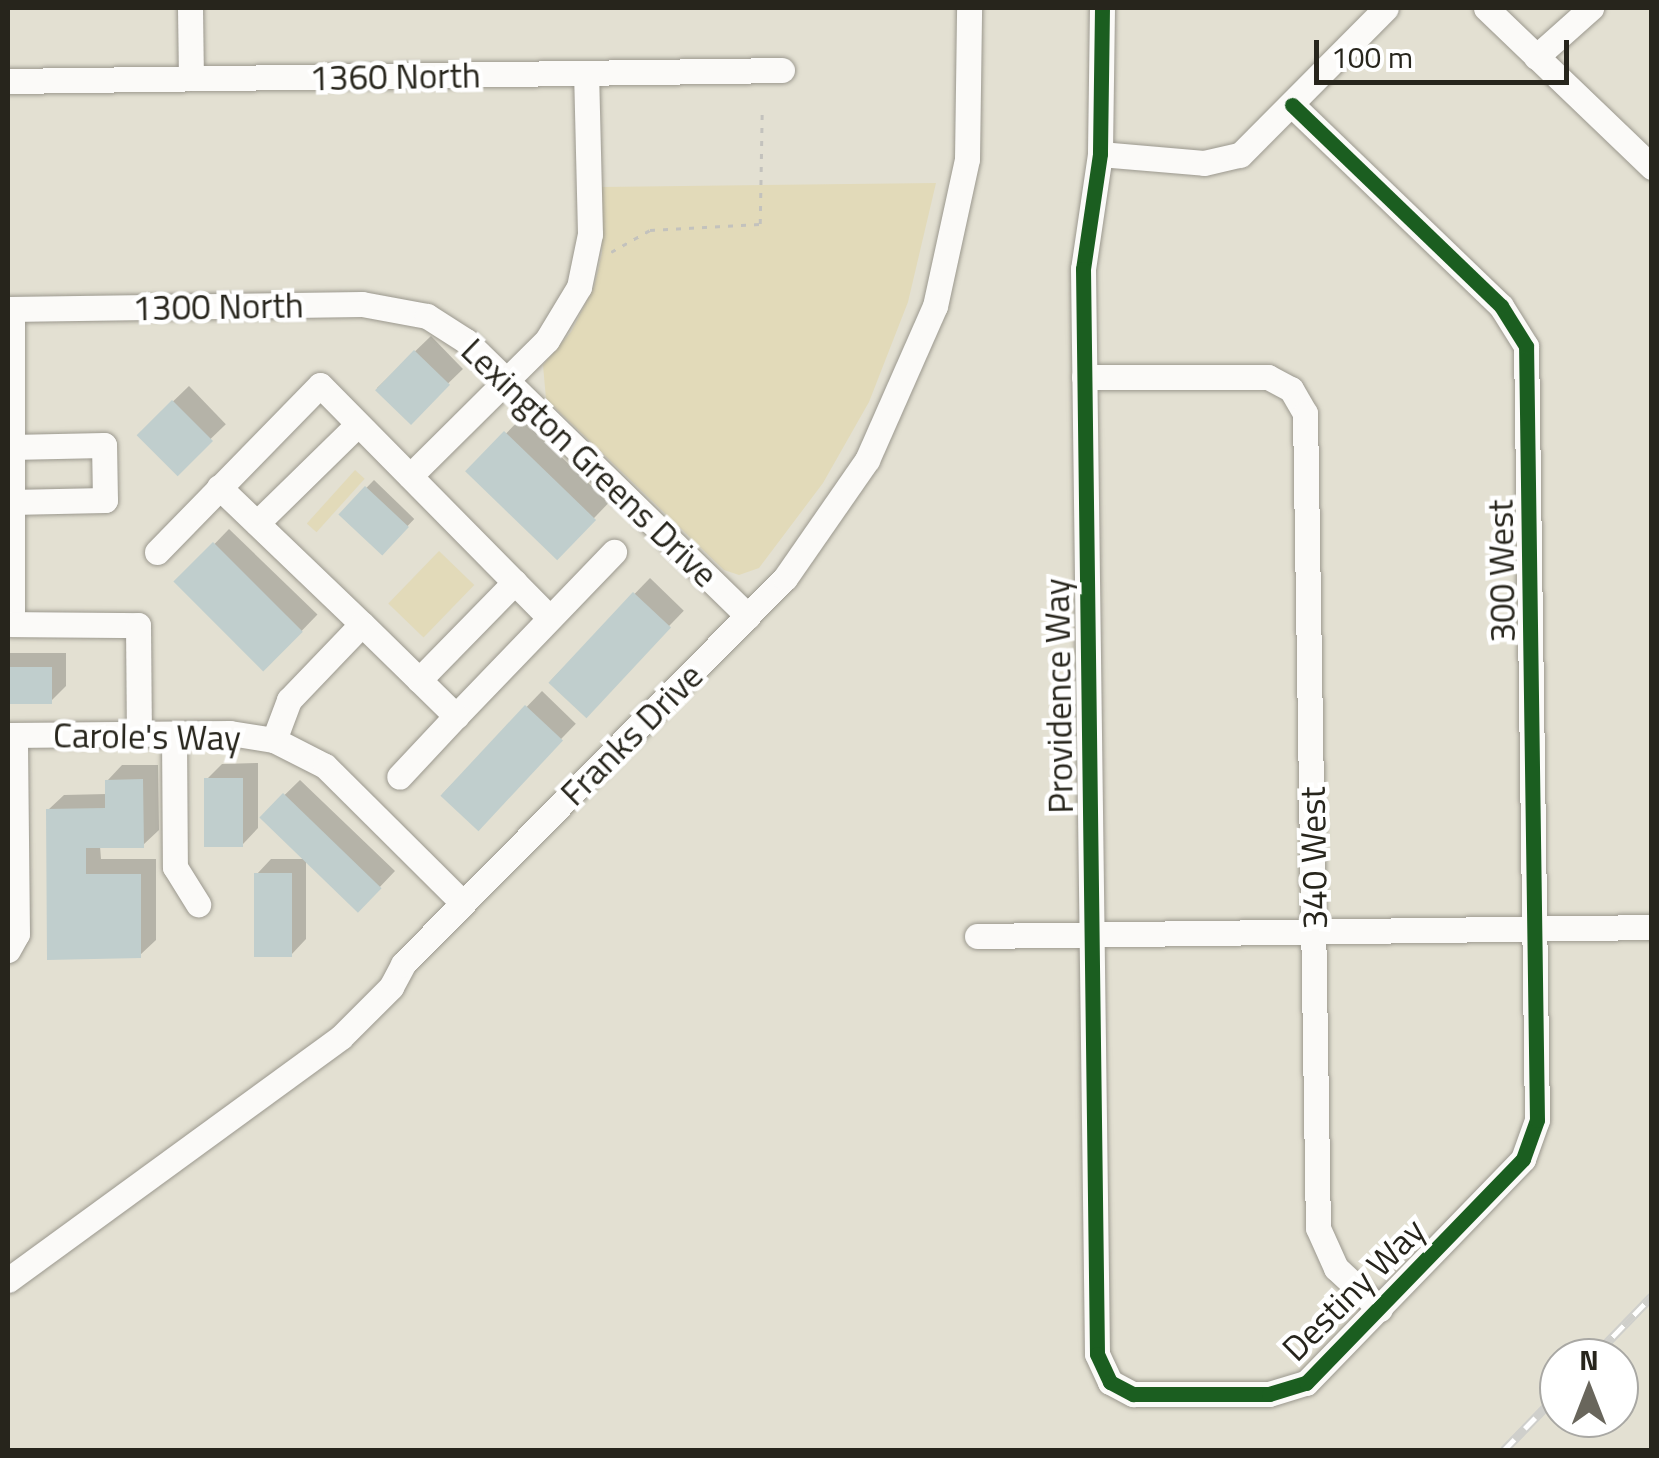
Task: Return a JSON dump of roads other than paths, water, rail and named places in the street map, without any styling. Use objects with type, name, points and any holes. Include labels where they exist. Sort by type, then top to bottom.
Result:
[{"type":"street","points":[[190,8],[191,78]]},
{"type":"street","name":"Franks Drive","points":[[8,1280],[319,1056],[391,987],[404,964],[463,903],[748,616],[846,496],[922,346],[964,178],[969,8]]},
{"type":"street","name":"Providence Way","points":[[1102,8],[1100,154],[1083,269],[1097,1354],[1110,1382]]},
{"type":"street","points":[[1100,154],[1223,162],[1248,150],[1386,8]]},
{"type":"street","points":[[1486,8],[1652,167]]},
{"type":"street","points":[[1536,57],[1591,8]]},
{"type":"street","name":"1360 North","points":[[8,81],[782,70]]},
{"type":"street","points":[[410,476],[560,324],[585,270],[586,74]]},
{"type":"street","name":"300 West","points":[[1292,105],[1501,306],[1526,346],[1536,928],[1534,1133]]},
{"type":"street","name":"1300 North","points":[[10,309],[362,304],[426,316]]},
{"type":"street","points":[[10,309],[12,624],[138,625],[139,734]]},
{"type":"street","name":"Lexington Greens Drive","points":[[426,316],[450,328],[506,379],[748,616]]},
{"type":"street","name":"340 West","points":[[1084,378],[1259,376],[1291,388],[1306,423],[1318,1228],[1336,1268],[1380,1309]]},
{"type":"street","points":[[156,552],[320,385],[550,618]]},
{"type":"street","points":[[257,523],[358,424]]},
{"type":"street","points":[[11,446],[104,445],[105,500],[11,502]]},
{"type":"street","points":[[220,487],[456,716]]},
{"type":"street","points":[[399,777],[614,552]]},
{"type":"street","points":[[419,680],[515,582]]},
{"type":"street","points":[[274,740],[289,700],[362,624]]},
{"type":"street","points":[[174,734],[175,867],[198,904]]},
{"type":"street","name":"Carole's Way","points":[[11,735],[174,734],[274,740],[325,766],[463,903]]},
{"type":"street","points":[[10,949],[11,735]]},
{"type":"street","points":[[977,936],[1652,927]]},
{"type":"street","name":"Destiny Way","points":[[1110,1382],[1142,1395],[1288,1391],[1314,1377],[1523,1159],[1534,1133]]},
{"type":"railway","points":[[1611,1338],[1652,1296]]},
{"type":"railway","points":[[1504,1450],[1539,1414]]}]
